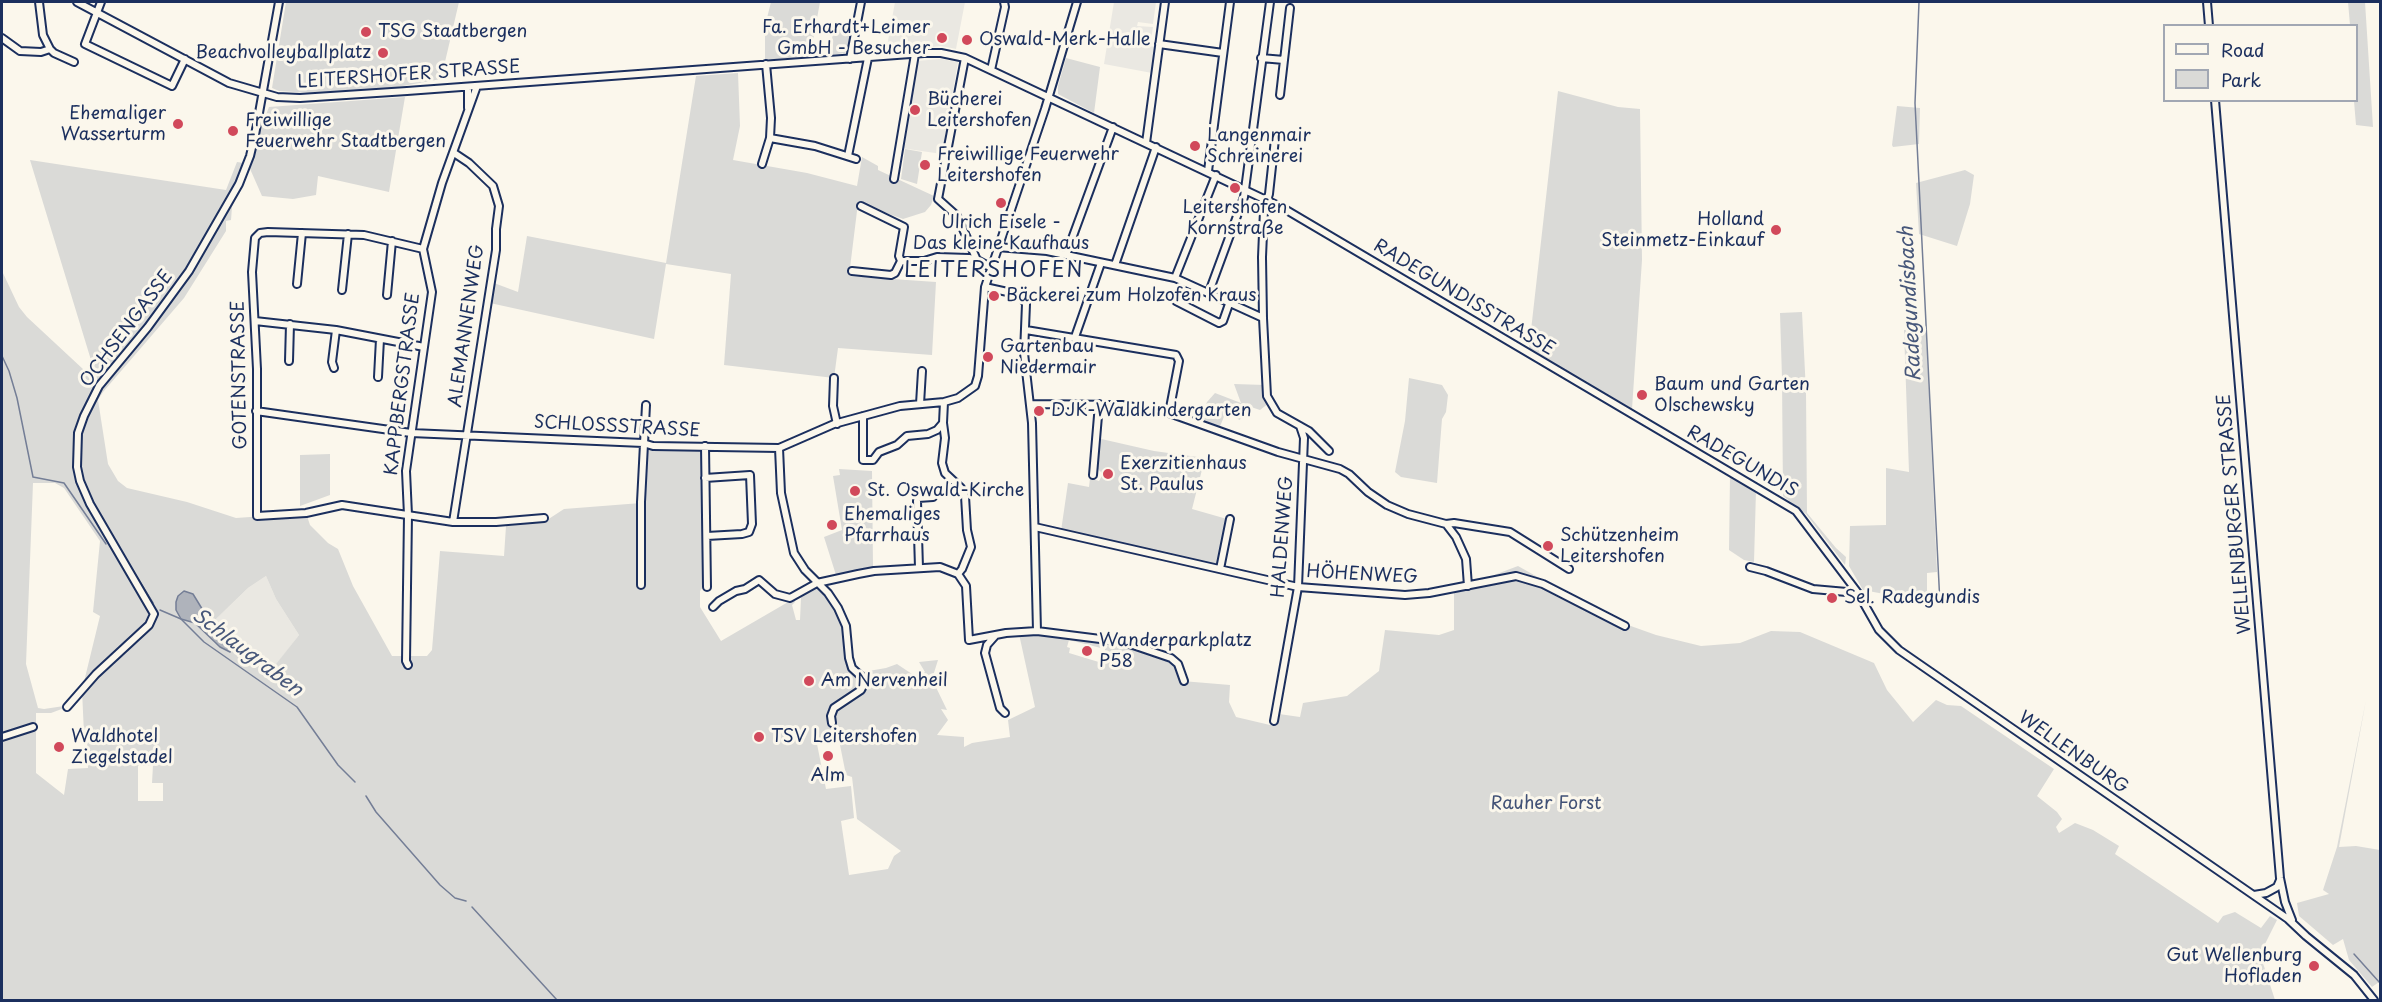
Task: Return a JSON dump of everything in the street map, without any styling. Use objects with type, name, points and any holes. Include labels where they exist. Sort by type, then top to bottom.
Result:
[{"type":"street","points":[[39,2],[43,35],[50,49],[74,62]]},
{"type":"street","name":"LEITERSHOFER STRASSE","points":[[77,2],[231,84],[261,94],[300,99],[915,54]]},
{"type":"street","points":[[101,2],[85,45],[172,86],[184,59]]},
{"type":"street","name":"OCHSENGASSE","points":[[67,707],[96,674],[149,625],[154,614],[90,504],[80,481],[78,433],[99,386],[170,300],[228,205],[250,156],[279,2]]},
{"type":"street","points":[[850,59],[861,2]]},
{"type":"street","points":[[991,70],[1005,7],[1004,2]]},
{"type":"street","points":[[1037,631],[1031,404],[1025,368],[1026,304],[1021,295],[985,287],[1049,97],[1077,2]]},
{"type":"street","points":[[1146,142],[1165,2]]},
{"type":"street","points":[[1208,171],[1230,2]]},
{"type":"street","points":[[1209,292],[1244,197],[1270,2]]},
{"type":"street","points":[[2207,2],[2209,24]]},
{"type":"street","points":[[1280,95],[1290,8]]},
{"type":"street","points":[[2,38],[20,51],[41,52],[50,49]]},
{"type":"street","points":[[1159,44],[1223,52]]},
{"type":"street","name":"RADEGUNDISSTRASSE","points":[[915,54],[941,53],[965,58],[1267,200],[1646,424]]},
{"type":"street","points":[[894,179],[915,54]]},
{"type":"street","points":[[848,156],[868,58]]},
{"type":"street","points":[[965,58],[938,199],[957,216],[977,260]]},
{"type":"street","points":[[1261,58],[1284,60]]},
{"type":"street","points":[[762,164],[770,138],[771,118],[766,64]]},
{"type":"street","name":"KAPPBERGSTRASSE","points":[[408,664],[406,660],[408,515],[406,471],[432,292],[423,249],[438,195],[477,86]]},
{"type":"street","name":"KAPPBERGSTRASSE","points":[[468,87],[468,115]]},
{"type":"street","name":"WELLENBURGER STRASSE","points":[[2215,102],[2280,878],[2284,902],[2294,923]]},
{"type":"street","points":[[1066,255],[1113,127]]},
{"type":"street","points":[[770,138],[815,146],[856,159]]},
{"type":"street","points":[[1275,139],[1264,210],[1262,257],[1268,396],[1277,412],[1318,438],[1329,451]]},
{"type":"street","points":[[1115,265],[1156,147]]},
{"type":"street","name":"ALEMANNENWEG","points":[[453,522],[496,250],[495,237],[500,206],[493,186],[469,162],[454,153]]},
{"type":"street","points":[[1175,278],[1216,175]]},
{"type":"street","points":[[852,271],[891,274],[895,273],[901,261],[899,256],[904,226],[861,206]]},
{"type":"street","name":"GOTENSTRASSE","points":[[302,233],[268,232],[257,235],[253,248],[257,516],[306,513],[342,505],[408,515]]},
{"type":"street","points":[[297,284],[302,233],[364,235],[423,249]]},
{"type":"street","points":[[342,290],[348,234]]},
{"type":"street","points":[[387,295],[392,241]]},
{"type":"street","points":[[997,247],[1036,249],[1175,278],[1263,318]]},
{"type":"street","points":[[901,261],[924,261],[937,257],[969,258],[990,267]]},
{"type":"street","points":[[1074,337],[1101,263]]},
{"type":"street","name":"SCHLOSSSTRASSE","points":[[256,411],[411,433],[643,443],[653,446],[778,448],[863,416],[920,404],[944,402],[968,393],[975,386],[978,376],[985,287]]},
{"type":"street","points":[[1176,301],[1219,323],[1223,321],[1229,304]]},
{"type":"street","points":[[255,321],[336,330],[424,347]]},
{"type":"street","points":[[289,361],[290,324]]},
{"type":"street","points":[[334,368],[332,362],[336,330]]},
{"type":"street","points":[[1026,330],[1176,355],[1179,362],[1168,412]]},
{"type":"street","points":[[378,376],[380,339]]},
{"type":"street","points":[[920,404],[922,370]]},
{"type":"street","points":[[834,378],[833,406],[837,424]]},
{"type":"street","points":[[944,402],[945,438],[942,463],[945,473],[961,488],[965,496],[967,531],[971,547],[958,574]]},
{"type":"street","points":[[1031,404],[1122,405],[1168,412],[1303,459],[1340,469],[1387,505],[1408,514],[1446,524],[1454,523],[1510,532],[1569,569]]},
{"type":"street","points":[[1093,475],[1099,404]]},
{"type":"street","points":[[640,583],[646,405]]},
{"type":"street","points":[[863,416],[863,460],[873,460],[879,452],[897,445],[907,436],[928,434],[937,430],[943,423]]},
{"type":"street","name":"RADEGUNDIS","points":[[1646,424],[1796,511],[1858,593],[1879,630]]},
{"type":"street","name":"HALDENWEG","points":[[1274,721],[1298,587],[1304,438],[1300,426]]},
{"type":"street","points":[[705,447],[707,586]]},
{"type":"street","points":[[778,448],[781,493],[790,540],[797,559],[828,593],[838,608],[846,626],[852,668],[865,682],[861,690],[834,708],[831,716],[832,723]]},
{"type":"street","points":[[705,477],[750,475],[752,524],[749,532],[742,534],[706,536]]},
{"type":"street","points":[[919,568],[916,501],[918,498],[933,497]]},
{"type":"street","points":[[408,515],[453,522],[496,522],[544,518]]},
{"type":"street","points":[[1220,569],[1230,519]]},
{"type":"street","points":[[1446,524],[1456,537],[1466,559],[1468,585]]},
{"type":"street","name":"HÖHENWEG","points":[[1035,527],[1298,587],[1405,596],[1516,576],[1544,584],[1625,626]]},
{"type":"street","points":[[713,607],[736,591],[745,589],[759,580],[775,594],[790,598],[798,596],[817,583],[874,571],[940,567],[958,574],[966,586],[969,640],[1037,631],[1121,642],[1175,661],[1184,681]]},
{"type":"street","points":[[1750,567],[1813,589],[1858,593]]},
{"type":"street","name":"WELLENBURG","points":[[1879,630],[1908,656],[2294,923],[2306,936],[2354,975],[2374,1000]]},
{"type":"street","points":[[995,635],[987,645],[986,652],[1000,708],[1005,713]]},
{"type":"street","points":[[2,737],[33,728]]},
{"type":"street","points":[[2254,895],[2266,893],[2277,887],[2280,878]]},
{"type":"shaded area","points":[[895,2],[965,2],[956,49],[941,46],[886,52]]},
{"type":"shaded area","points":[[1114,2],[1156,2],[1153,24],[1138,22],[1137,26],[1153,27],[1150,46],[1155,47],[1152,73],[1104,64]]},
{"type":"shaded area","points":[[941,59],[958,62],[942,154],[901,148],[916,61]]},
{"type":"shaded area","points":[[266,576],[276,599],[299,635],[270,673],[232,643],[214,621],[248,588]]},
{"type":"shaded area","points":[[184,591],[193,594],[204,612],[232,643],[230,652],[220,647],[195,623],[181,619],[176,610],[176,602],[178,596]]},
{"type":"green space","name":"TSG Stadtbergen","points":[[286,2],[459,2],[441,79],[392,88],[310,93],[279,91],[272,88]]},
{"type":"green space","points":[[771,2],[820,2],[810,57],[765,60],[765,26]]},
{"type":"green space","points":[[2348,2],[2365,2],[2373,127],[2356,125],[2354,102],[2358,102],[2358,24],[2350,24]]},
{"type":"green space","points":[[834,28],[852,32],[848,50],[845,53],[829,55]]},
{"type":"green space","points":[[1066,58],[1100,67],[1094,113],[1058,94]]},
{"type":"green space","points":[[738,73],[740,126],[733,160],[807,173],[857,186],[862,157],[878,166],[878,170],[934,196],[925,212],[903,219],[858,203],[849,276],[936,282],[932,355],[838,348],[834,378],[724,365],[731,274],[666,264],[654,339],[490,303],[494,283],[518,292],[527,236],[666,263],[696,76]]},
{"type":"green space","points":[[1558,91],[1618,107],[1640,109],[1642,260],[1632,409],[1529,348]]},
{"type":"green space","points":[[405,97],[389,192],[318,176],[316,195],[293,199],[262,196],[247,162],[269,107]]},
{"type":"green space","points":[[1897,106],[1920,108],[1919,144],[1893,147]]},
{"type":"green space","points":[[905,149],[922,152],[917,184],[901,179]]},
{"type":"green space","name":"Rauher Forst","points":[[30,160],[226,190],[237,162],[244,163],[241,188],[232,207],[231,220],[226,221],[226,231],[184,298],[98,400],[108,464],[118,481],[127,488],[187,502],[236,518],[306,513],[310,525],[328,543],[338,549],[353,586],[392,656],[427,656],[432,650],[440,551],[504,556],[506,526],[544,522],[564,509],[641,503],[643,443],[705,446],[707,582],[700,591],[700,607],[721,641],[795,598],[792,605],[796,620],[800,620],[801,598],[798,596],[817,583],[828,593],[846,626],[849,658],[857,673],[897,664],[918,678],[925,672],[919,662],[938,660],[932,679],[947,710],[941,709],[948,720],[937,735],[964,737],[964,747],[972,743],[1010,737],[1008,720],[1035,707],[1019,634],[1036,633],[1123,645],[1170,660],[1176,665],[1182,681],[1230,685],[1229,702],[1236,717],[1270,725],[1279,714],[1300,717],[1303,703],[1347,696],[1379,671],[1385,630],[1439,635],[1454,630],[1454,590],[1518,566],[1614,620],[1656,635],[1701,646],[1740,643],[1771,631],[1800,632],[1874,663],[1887,690],[1913,722],[1936,700],[1947,705],[1961,706],[2054,769],[2037,796],[2062,819],[2056,827],[2059,833],[2075,823],[2093,830],[2119,846],[2115,854],[2218,923],[2223,916],[2235,912],[2261,928],[2270,916],[2277,920],[2260,954],[2275,1000],[2,1000],[2,271],[19,307],[27,317],[98,383]],"holes":[[[33,483],[55,483],[64,488],[100,541],[93,612],[100,616],[82,690],[88,768],[68,769],[64,795],[36,773],[36,713],[51,713],[67,707],[68,702],[64,706],[38,708],[26,664]],[[266,576],[276,599],[299,635],[269,673],[232,643],[230,651],[220,647],[203,629],[189,621],[193,594],[204,612],[214,621],[248,588]],[[1069,640],[1105,649],[1102,663],[1069,653],[1070,648],[1067,647]],[[839,740],[846,775],[852,777],[857,819],[901,851],[894,856],[888,869],[849,875],[841,821],[854,818],[851,786],[826,789],[817,744]],[[153,765],[152,783],[163,783],[163,801],[138,801],[138,766]]]},
{"type":"green space","points":[[1965,170],[1974,175],[1970,204],[1957,246],[1919,234],[1916,183]]},
{"type":"green space","points":[[1802,312],[1806,392],[1807,513],[1846,557],[1845,565],[1806,514],[1783,496],[1780,313]]},
{"type":"green space","points":[[1926,329],[1937,572],[1927,573],[1927,602],[1863,590],[1849,566],[1850,526],[1886,525],[1886,468],[1909,472],[1904,330]]},
{"type":"green space","points":[[1409,378],[1442,385],[1448,395],[1446,412],[1442,419],[1437,483],[1401,477],[1395,472],[1405,421]]},
{"type":"green space","points":[[1234,384],[1265,385],[1269,403],[1260,410],[1245,405],[1240,420],[1225,414],[1219,429],[1198,422],[1207,402],[1215,393],[1241,403]]},
{"type":"green space","points":[[1097,438],[1154,451],[1205,458],[1192,509],[1227,519],[1217,566],[1061,531],[1068,483],[1089,487],[1090,478],[1099,481],[1103,474],[1096,467]]},
{"type":"green space","points":[[330,454],[330,495],[300,506],[300,455]]},
{"type":"green space","points":[[839,469],[872,471],[873,567],[836,575],[824,537],[842,530],[833,476],[840,475]]},
{"type":"green space","points":[[1730,476],[1756,490],[1754,562],[1744,560],[1729,550]]},
{"type":"green space","points":[[2366,700],[2339,847],[2356,846],[2380,850],[2380,983],[2372,987],[2349,960],[2343,939],[2333,945],[2299,916],[2297,903],[2329,894],[2323,890],[2337,847]]},
{"type":"waterway","name":"Radegundisbach","points":[[1919,2],[1915,103],[1940,604]]},
{"type":"waterway","name":"Schlaugraben","points":[[2,356],[17,398],[33,477],[64,483],[106,544]]},
{"type":"waterway","name":"Schlaugraben","points":[[122,553],[153,603]]},
{"type":"waterway","name":"Schlaugraben","points":[[160,610],[181,619],[204,642],[297,707],[338,765],[355,782]]},
{"type":"waterway","name":"Schlaugraben","points":[[366,796],[376,812],[440,885],[455,898],[466,901]]},
{"type":"waterway","name":"Schlaugraben","points":[[472,907],[557,1000]]},
{"type":"waterway","name":"Radegundisbach","points":[[2354,954],[2380,983]]},
{"type":"place","name":"TSG Stadtbergen","points":[[366,32]]},
{"type":"place","name":"Fa. Erhardt+Leimer GmbH - Besucher","points":[[942,38]]},
{"type":"place","name":"Oswald-Merk-Halle","points":[[967,40]]},
{"type":"place","name":"Beachvolleyballplatz","points":[[383,53]]},
{"type":"place","name":"Bücherei Leitershofen","points":[[915,110]]},
{"type":"place","name":"Ehemaliger Wasserturm","points":[[178,124]]},
{"type":"place","name":"Freiwillige Feuerwehr Stadtbergen","points":[[233,131]]},
{"type":"place","name":"Langenmair Schreinerei","points":[[1195,146]]},
{"type":"place","name":"Freiwillige Feuerwehr Leitershofen","points":[[925,165]]},
{"type":"place","name":"Leitershofen Kornstraße","points":[[1235,188]]},
{"type":"place","name":"Ulrich Eisele - Das kleine Kaufhaus","points":[[1001,203]]},
{"type":"place","name":"Holland Steinmetz-Einkauf","points":[[1776,230]]},
{"type":"place","name":"Bäckerei zum Holzofen Kraus","points":[[994,296]]},
{"type":"place","name":"Gartenbau Niedermair","points":[[988,357]]},
{"type":"place","name":"Baum und Garten Olschewsky","points":[[1642,395]]},
{"type":"place","name":"DJK-Waldkindergarten","points":[[1039,411]]},
{"type":"place","name":"Exerzitienhaus St. Paulus","points":[[1108,474]]},
{"type":"place","name":"St. Oswald-Kirche","points":[[855,491]]},
{"type":"place","name":"Ehemaliges Pfarrhaus","points":[[832,525]]},
{"type":"place","name":"Schützenheim Leitershofen","points":[[1548,546]]},
{"type":"place","name":"Sel. Radegundis","points":[[1832,598]]},
{"type":"place","name":"Wanderparkplatz P58","points":[[1087,651]]},
{"type":"place","name":"Am Nervenheil","points":[[809,681]]},
{"type":"place","name":"TSV Leitershofen","points":[[759,737]]},
{"type":"place","name":"Waldhotel Ziegelstadel","points":[[59,747]]},
{"type":"place","name":"Alm","points":[[828,756]]},
{"type":"place","name":"Gut Wellenburg Hofladen","points":[[2314,966]]},
{"type":"district","name":"LEITERSHOFEN","points":[[994,271]]}]
